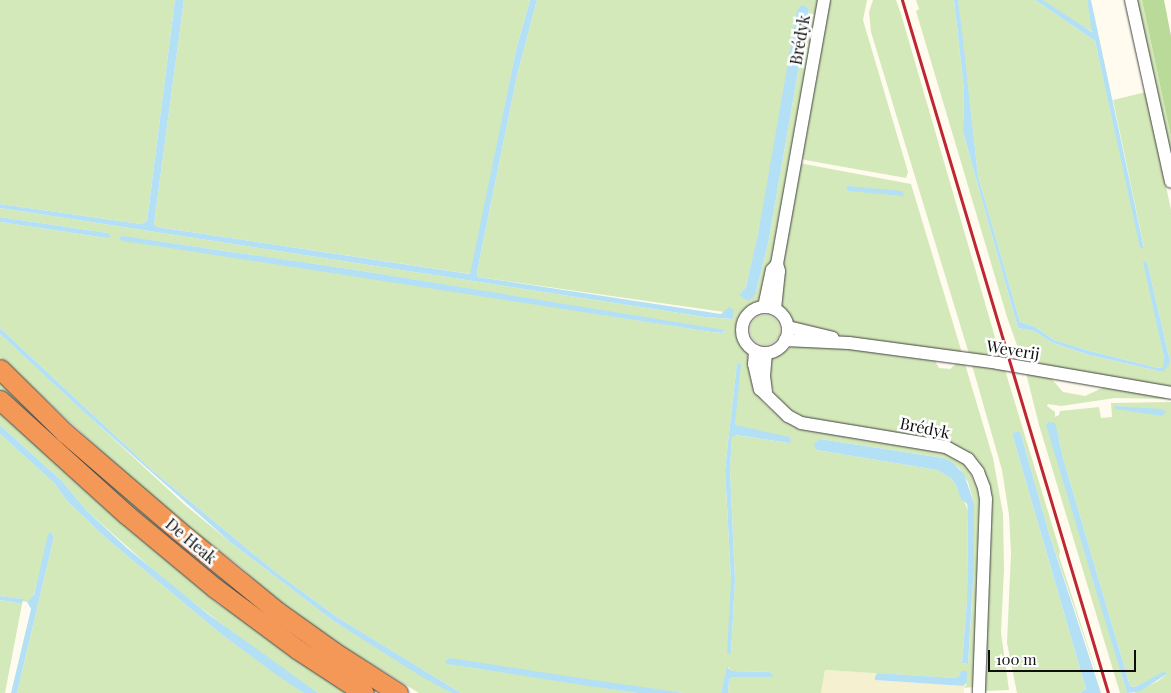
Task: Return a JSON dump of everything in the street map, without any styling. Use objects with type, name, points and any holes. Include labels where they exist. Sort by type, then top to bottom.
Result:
[{"type":"highway","name":"De Heak","points":[[0,369],[65,433],[179,531],[278,612],[334,652],[398,693]]},
{"type":"highway","name":"De Heak","points":[[0,400],[127,515],[207,582],[283,639],[364,693]]},
{"type":"street","name":"Brédyk","points":[[769,308],[778,284],[777,264],[824,0]]},
{"type":"street","points":[[1131,0],[1171,182]]},
{"type":"street","points":[[769,308],[784,316],[788,327],[785,340],[778,349],[761,352],[745,341],[742,327],[748,314],[769,308]]},
{"type":"street","name":"Weverij","points":[[788,327],[849,343]]},
{"type":"street","name":"Weverij","points":[[785,340],[849,343],[998,364],[1171,392]]},
{"type":"street","name":"Brédyk","points":[[761,352],[755,376],[760,388],[782,412],[801,423],[946,446],[968,459],[978,472],[986,499],[979,693]]},
{"type":"shaded area","points":[[825,670],[877,673],[876,680],[964,686],[964,693],[821,693]]},
{"type":"green space","points":[[0,0],[175,0],[147,221],[141,224],[0,204]]},
{"type":"green space","points":[[184,0],[530,0],[516,50],[471,274],[157,227],[154,224]]},
{"type":"green space","points":[[537,0],[818,0],[772,257],[761,297],[742,315],[737,326],[738,335],[747,353],[757,393],[764,403],[784,421],[799,429],[944,452],[964,463],[969,470],[978,489],[980,500],[975,687],[964,688],[966,685],[961,671],[959,676],[955,678],[825,670],[821,693],[728,693],[729,680],[732,677],[771,677],[769,672],[732,671],[728,667],[721,693],[684,693],[447,664],[637,693],[461,693],[337,617],[273,570],[151,469],[0,328],[0,222],[106,238],[108,233],[0,217],[0,208],[705,317],[732,319],[724,312],[478,277],[477,272],[517,76]],"holes":[[[805,5],[809,9],[768,244],[756,292],[739,295],[746,287]],[[143,239],[356,270],[725,331],[723,333],[711,332]],[[737,363],[735,425],[789,443],[735,435],[732,437],[730,469],[735,580],[731,654],[731,580],[725,469]],[[820,439],[943,458],[959,468],[968,482],[974,503],[972,602],[968,664],[962,663],[967,600],[968,510],[956,485],[951,478],[937,470],[816,450]]]},
{"type":"green space","points":[[828,0],[867,0],[863,20],[908,172],[906,178],[801,158]]},
{"type":"green space","points":[[873,0],[896,0],[1001,358],[969,354],[871,32],[869,12]]},
{"type":"green space","points":[[916,0],[954,0],[964,90],[963,132],[1018,328],[1034,331],[1053,343],[1089,355],[1163,372],[1169,357],[1147,261],[1144,262],[1164,358],[1164,367],[1158,368],[1054,340],[1035,327],[1020,322],[978,176],[958,0],[1035,0],[1095,41],[1141,248],[1144,247],[1113,100],[1146,92],[1171,210],[1171,387],[1023,362],[1007,317],[916,11],[919,9]]},
{"type":"green space","points":[[1043,0],[1087,0],[1093,32],[1066,17]]},
{"type":"green space","points":[[1136,0],[1142,0],[1171,137],[1171,166]]},
{"type":"green space","points":[[1142,0],[1164,0],[1171,36],[1171,137]]},
{"type":"green space","points":[[799,163],[911,184],[962,353],[846,337],[798,325],[791,320],[781,304],[782,269]]},
{"type":"green space","points":[[765,315],[775,320],[780,330],[775,340],[765,345],[755,340],[750,330],[755,320]]},
{"type":"green space","points":[[0,334],[184,504],[230,542],[332,620],[452,693],[419,693],[339,644],[267,592],[243,569],[215,547],[194,534],[126,474],[0,357]]},
{"type":"green space","points":[[793,346],[843,348],[935,361],[939,368],[950,369],[957,363],[965,364],[993,458],[1003,514],[1004,569],[1001,633],[1009,690],[984,691],[991,499],[971,456],[948,442],[802,418],[791,412],[775,396],[769,378],[771,360]]},
{"type":"green space","points":[[972,365],[1005,370],[1060,551],[1059,556],[1103,693],[1048,530],[1021,434],[1016,431],[1013,437],[1086,689],[1080,693],[1017,693],[1007,643],[1011,553],[1009,515],[1002,470]]},
{"type":"green space","points":[[1026,373],[1050,377],[1063,392],[1085,396],[1104,387],[1166,397],[1166,399],[1115,398],[1061,406],[1048,404],[1047,406],[1055,412],[1055,417],[1059,415],[1060,411],[1099,407],[1101,418],[1112,417],[1111,403],[1171,402],[1171,693],[1134,693],[1158,681],[1167,674],[1165,672],[1135,687],[1130,686],[1063,458],[1057,430],[1049,422],[1127,693],[1120,693],[1039,425]]},
{"type":"green space","points":[[0,381],[144,514],[198,561],[262,611],[384,693],[379,693],[359,681],[243,600],[63,449],[0,391]]},
{"type":"green space","points":[[0,409],[218,604],[238,615],[352,693],[318,693],[257,651],[166,581],[86,510],[62,481],[0,425]]},
{"type":"green space","points":[[0,434],[54,483],[67,501],[108,540],[221,634],[304,693],[17,693],[54,537],[51,532],[33,597],[27,602],[22,601],[22,599],[0,596]]},
{"type":"green space","points":[[0,600],[22,604],[5,693],[0,693]]},
{"type":"water","points":[[175,0],[184,0],[154,224],[157,227],[470,274],[516,50],[530,0],[537,0],[517,76],[477,272],[478,277],[721,314],[729,307],[734,310],[732,319],[705,317],[0,208],[0,204],[141,224],[147,221]]},
{"type":"water","points":[[954,0],[958,0],[961,22],[978,176],[1020,322],[1035,327],[1054,340],[1158,368],[1163,367],[1164,358],[1143,262],[1147,261],[1169,357],[1169,365],[1163,372],[1089,355],[1053,343],[1034,331],[1018,328],[963,132],[964,90]]},
{"type":"water","points":[[1035,0],[1043,0],[1092,32],[1087,0],[1091,0],[1144,248],[1140,248],[1095,41]]},
{"type":"water","points":[[805,5],[809,9],[768,244],[756,292],[753,298],[748,301],[739,295],[746,287],[758,234],[797,11],[800,6]]},
{"type":"water","points":[[848,186],[902,191],[904,194],[903,196],[848,191],[846,188]]},
{"type":"water","points":[[0,217],[108,233],[111,236],[106,238],[0,222]]},
{"type":"water","points":[[123,236],[356,270],[725,330],[723,333],[711,332],[122,241],[119,237]]},
{"type":"water","points":[[0,328],[151,469],[273,570],[337,617],[461,693],[452,693],[422,677],[332,620],[230,542],[85,413],[0,334]]},
{"type":"water","points":[[737,363],[741,364],[735,425],[790,437],[791,441],[789,443],[736,435],[732,437],[730,469],[735,580],[731,654],[727,654],[731,580],[725,469]]},
{"type":"water","points":[[1115,406],[1162,409],[1166,412],[1162,416],[1115,409]]},
{"type":"water","points":[[1049,422],[1055,423],[1063,458],[1130,686],[1135,687],[1165,671],[1167,674],[1139,692],[1127,693],[1046,425]]},
{"type":"water","points":[[0,425],[62,481],[86,510],[127,548],[208,614],[318,693],[304,693],[278,676],[221,634],[108,540],[67,501],[54,483],[0,434]]},
{"type":"water","points":[[1018,431],[1021,434],[1048,530],[1101,693],[1080,693],[1086,689],[1013,437],[1013,433]]},
{"type":"water","points":[[820,439],[943,458],[952,462],[964,474],[974,503],[974,564],[968,664],[962,663],[967,600],[968,510],[967,504],[961,499],[956,485],[951,478],[937,470],[816,450],[814,444]]},
{"type":"water","points":[[51,532],[54,537],[17,693],[11,693],[31,609],[27,602],[34,595],[48,534]]},
{"type":"water","points":[[0,596],[23,599],[22,604],[0,600]]},
{"type":"water","points":[[450,658],[684,693],[637,693],[588,686],[447,664],[445,661]]},
{"type":"water","points":[[727,667],[732,671],[769,672],[773,675],[772,677],[732,677],[729,680],[728,693],[721,693]]},
{"type":"water","points":[[961,671],[967,671],[967,681],[964,686],[875,680],[877,673],[955,678],[959,676]]},
{"type":"railway","points":[[902,0],[1108,693]]}]
